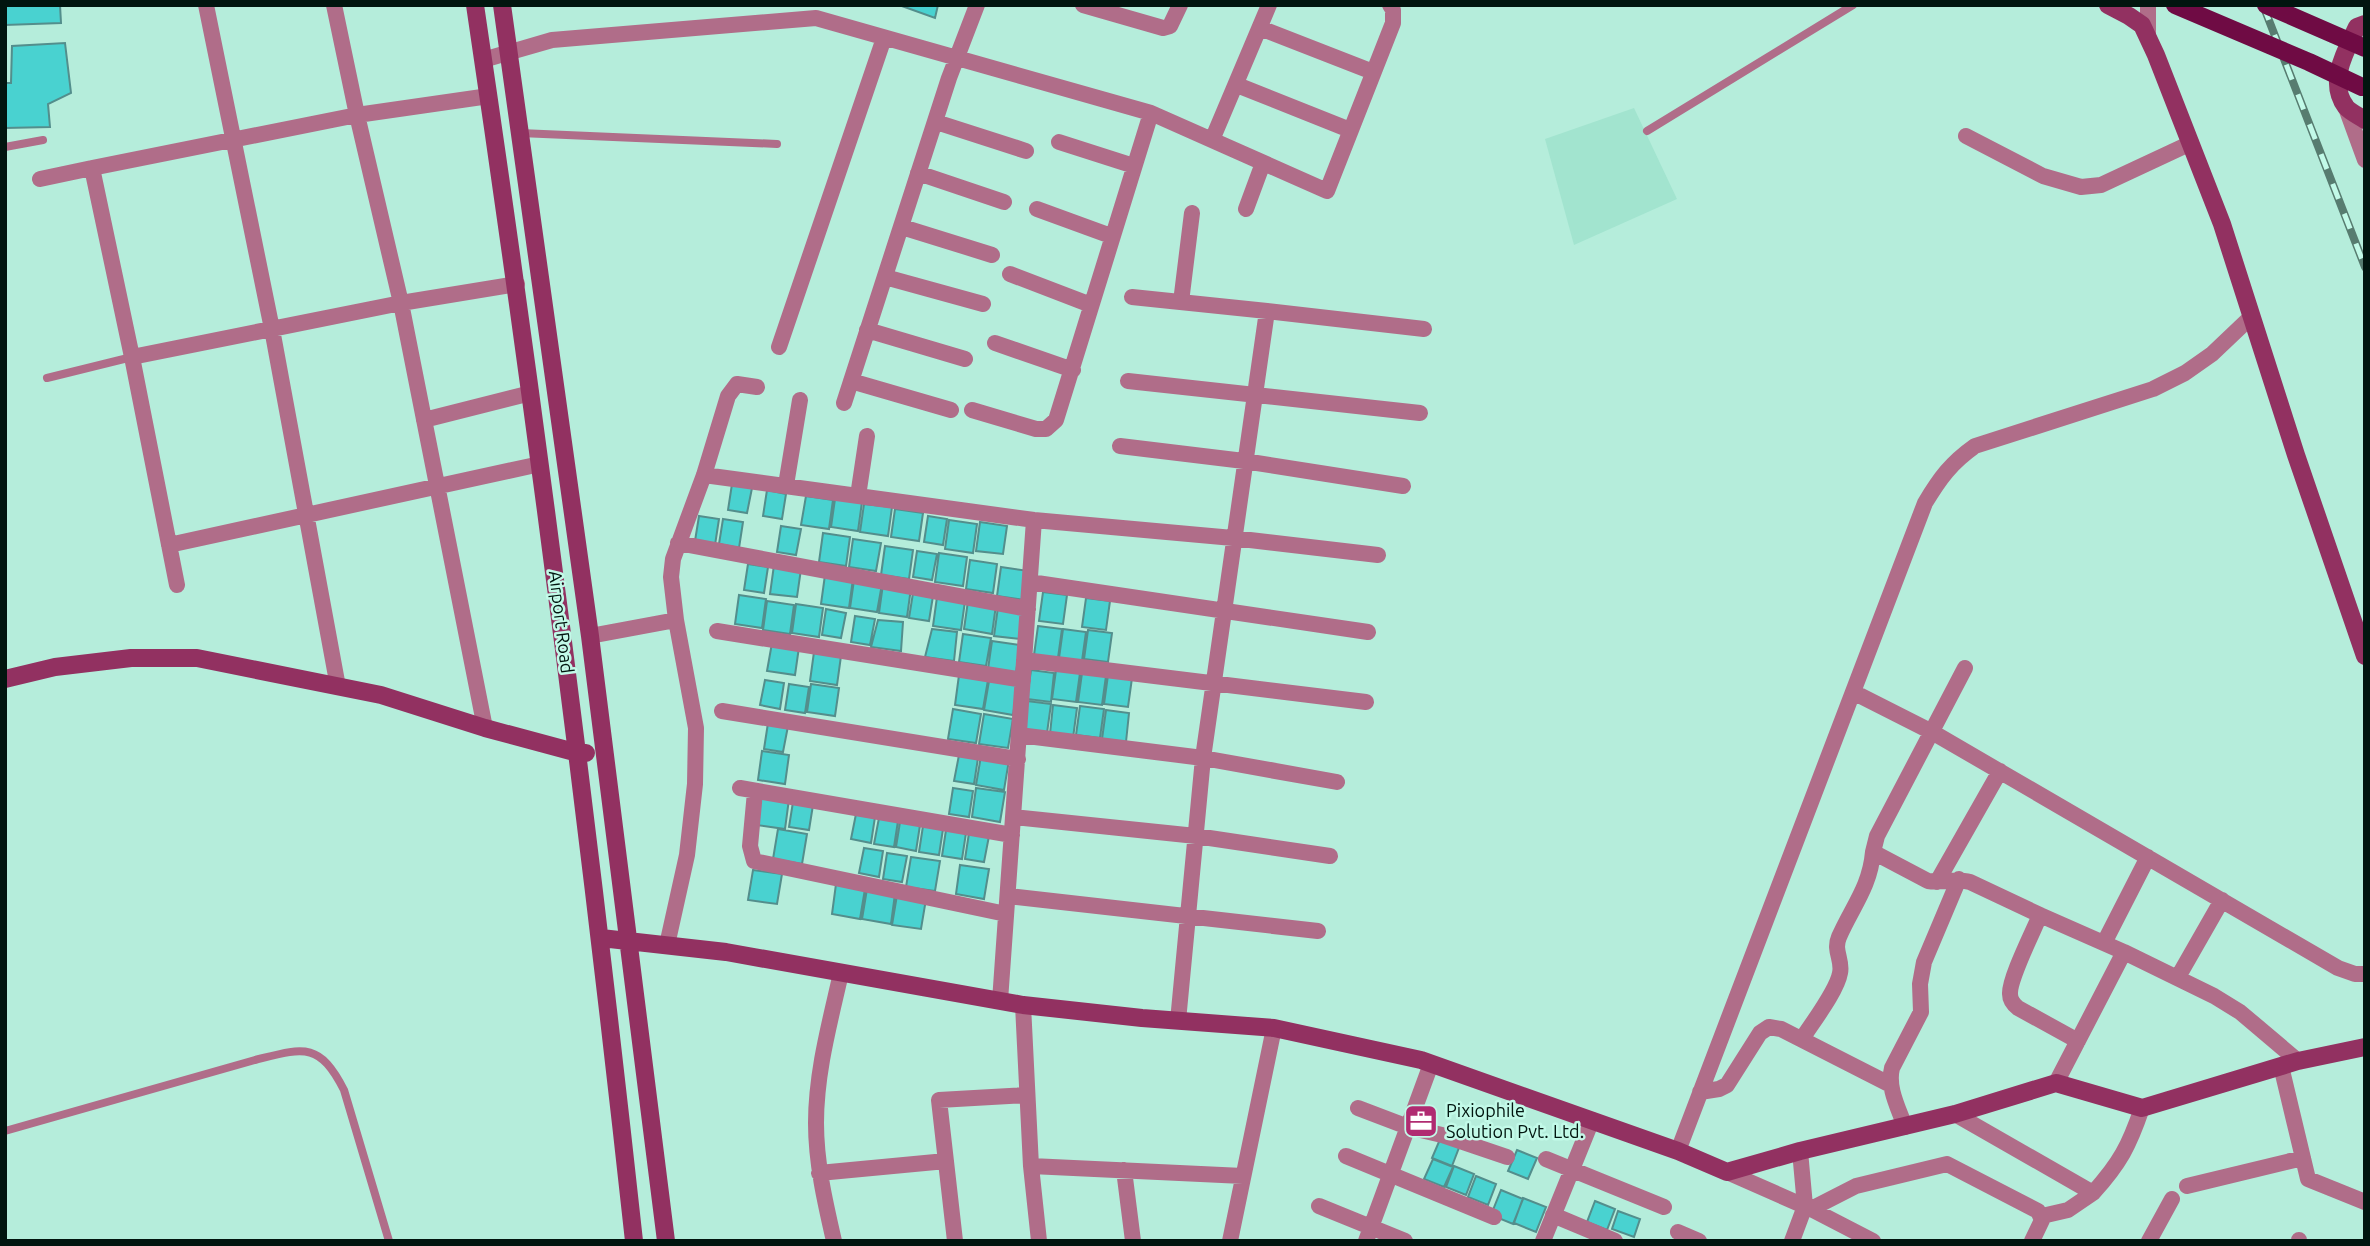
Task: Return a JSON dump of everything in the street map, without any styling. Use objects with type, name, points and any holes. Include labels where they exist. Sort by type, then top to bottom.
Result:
[{"type":"main road","points":[[2175,5],[2362,87]]},
{"type":"main road","points":[[2266,5],[2365,48]]},
{"type":"street","points":[[206,5],[272,329],[338,687]]},
{"type":"street","points":[[334,5],[401,303],[485,728]]},
{"type":"street","name":"Airport Road","points":[[475,5],[517,284],[578,753],[634,1241]]},
{"type":"street","points":[[502,5],[590,636],[666,1241]]},
{"type":"street","points":[[844,403],[956,58],[977,5]]},
{"type":"street","points":[[1083,5],[1163,29],[1170,26],[1180,5]]},
{"type":"street","points":[[1212,140],[1269,5]]},
{"type":"street","points":[[483,60],[552,40],[816,18],[1151,113],[1326,191],[1393,23],[1394,10],[1390,5]]},
{"type":"street","points":[[2108,5],[2142,25],[2191,143],[2222,224],[2300,468],[2365,656]]},
{"type":"street","points":[[2148,5],[2148,36]]},
{"type":"street","points":[[2365,24],[2357,27],[2340,63],[2339,91],[2365,160]]},
{"type":"street","points":[[1260,29],[1373,72]]},
{"type":"street","points":[[779,347],[884,38]]},
{"type":"street","points":[[1237,85],[1350,130]]},
{"type":"street","points":[[40,179],[357,115],[489,96]]},
{"type":"street","points":[[2346,108],[2365,120]]},
{"type":"street","points":[[972,410],[1025,427],[1046,429],[1056,420],[1151,113]]},
{"type":"street","points":[[936,122],[1026,151]]},
{"type":"street","points":[[1966,136],[2043,176],[2081,187],[2101,185],[2191,143]]},
{"type":"street","points":[[1059,142],[1134,166]]},
{"type":"street","points":[[1246,209],[1263,163]]},
{"type":"street","points":[[92,168],[177,585]]},
{"type":"street","points":[[918,173],[1004,202]]},
{"type":"street","points":[[1037,209],[1111,236]]},
{"type":"street","points":[[1181,302],[1192,213]]},
{"type":"street","points":[[902,226],[992,255]]},
{"type":"street","points":[[1010,274],[1091,305]]},
{"type":"street","points":[[885,277],[983,304]]},
{"type":"street","points":[[132,357],[401,303],[517,284]]},
{"type":"street","points":[[1132,297],[1424,329]]},
{"type":"street","points":[[1178,1021],[1203,758],[1267,311]]},
{"type":"street","points":[[1678,1152],[1925,503],[1940,478],[1955,460],[1975,446],[2153,389],[2185,373],[2212,354],[2252,316]]},
{"type":"street","points":[[867,330],[965,359]]},
{"type":"street","points":[[995,343],[1073,370]]},
{"type":"street","points":[[851,381],[951,410]]},
{"type":"street","points":[[1128,381],[1420,413]]},
{"type":"street","points":[[667,945],[687,855],[695,784],[696,728],[676,620],[671,577],[673,559],[705,475],[731,390],[737,384],[757,387]]},
{"type":"street","points":[[424,420],[531,393]]},
{"type":"street","points":[[786,485],[800,400]]},
{"type":"street","points":[[858,496],[867,436]]},
{"type":"street","points":[[1120,446],[1244,461],[1403,486]]},
{"type":"street","points":[[169,545],[540,464]]},
{"type":"street","points":[[705,475],[1034,520],[1233,538],[1378,555]]},
{"type":"street","points":[[1000,1001],[1034,520]]},
{"type":"street","points":[[678,542],[1028,609]]},
{"type":"street","points":[[1030,582],[1367,632]]},
{"type":"street","points":[[590,636],[676,620]]},
{"type":"street","points":[[717,631],[1023,680]]},
{"type":"street","points":[[5,679],[55,667],[131,658],[197,658],[381,695],[485,728],[578,753],[605,753]]},
{"type":"street","points":[[1024,660],[1366,702]]},
{"type":"street","points":[[1802,1039],[1839,979],[1841,970],[1836,952],[1838,938],[1871,873],[1877,836],[1965,668]]},
{"type":"street","points":[[1853,692],[1932,732],[2338,968],[2355,974],[2365,974]]},
{"type":"street","points":[[722,711],[1018,759]]},
{"type":"street","points":[[1019,735],[1203,758],[1337,782]]},
{"type":"street","points":[[1937,882],[2000,771]]},
{"type":"street","points":[[1006,914],[754,861],[750,846],[747,790],[1012,835]]},
{"type":"street","points":[[1013,817],[1196,836],[1330,856]]},
{"type":"street","points":[[1873,852],[1919,877],[1937,882],[1959,879],[1970,882],[2178,977],[2240,1013],[2290,1063],[2308,1180],[2365,1202]]},
{"type":"street","points":[[2104,943],[2148,857]]},
{"type":"street","points":[[1905,1127],[1891,1085],[1892,1069],[1922,1012],[1920,984],[1924,962],[1959,879]]},
{"type":"street","points":[[1008,896],[1318,931]]},
{"type":"street","points":[[2178,977],[2222,900]]},
{"type":"street","points":[[2040,915],[2012,982],[2012,1003],[2078,1041]]},
{"type":"street","points":[[601,938],[726,952],[1023,1005],[1274,1028],[1431,1064],[1678,1152],[1808,1208],[1874,1241]]},
{"type":"street","points":[[2056,1083],[2124,952]]},
{"type":"street","points":[[834,1241],[819,1173],[816,1122],[820,1070],[841,973]]},
{"type":"street","points":[[1023,1005],[1031,1166],[1039,1241]]},
{"type":"street","points":[[1230,1241],[1274,1028]]},
{"type":"street","points":[[1700,1092],[1727,1085],[1765,1028],[1781,1029],[1891,1085]]},
{"type":"street","points":[[1727,1172],[1955,1114],[2056,1083],[2142,1108],[2290,1063],[2365,1047]]},
{"type":"street","points":[[1369,1234],[1431,1064]]},
{"type":"street","points":[[955,1241],[939,1100],[1027,1096]]},
{"type":"street","points":[[1358,1108],[1408,1127],[1442,1135],[1507,1157]]},
{"type":"street","points":[[2042,1216],[2067,1210],[2093,1192],[2115,1168],[2125,1151],[2142,1108]]},
{"type":"street","points":[[1955,1114],[2093,1192]]},
{"type":"street","points":[[1543,1241],[1592,1120]]},
{"type":"street","points":[[1792,1241],[1808,1208],[1800,1152]]},
{"type":"street","points":[[1346,1156],[1494,1217]]},
{"type":"street","points":[[2187,1186],[2303,1158]]},
{"type":"street","points":[[1546,1159],[1664,1207]]},
{"type":"street","points":[[819,1173],[946,1161]]},
{"type":"street","points":[[1808,1208],[1856,1186],[1947,1164],[2042,1216]]},
{"type":"street","points":[[1031,1166],[1243,1176]]},
{"type":"street","points":[[1124,1170],[1133,1241]]},
{"type":"street","points":[[2149,1241],[2172,1199]]},
{"type":"street","points":[[1319,1206],[1369,1234],[1405,1241]]},
{"type":"street","points":[[1553,1215],[1615,1241]]},
{"type":"street","points":[[2032,1241],[2042,1216]]},
{"type":"street","points":[[1678,1232],[1699,1241]]},
{"type":"lane","points":[[1647,131],[1853,5]]},
{"type":"lane","points":[[520,133],[777,144]]},
{"type":"lane","points":[[5,146],[43,140]]},
{"type":"lane","points":[[47,378],[132,357]]},
{"type":"lane","points":[[5,1131],[295,1050],[313,1054],[323,1058],[333,1068],[344,1090],[389,1241]]},
{"type":"shaded area","points":[[1634,108],[1677,199],[1574,245],[1545,139]]},
{"type":"building","points":[[5,5],[60,5],[61,23],[5,25]]},
{"type":"building","points":[[899,5],[938,5],[935,18]]},
{"type":"building","points":[[65,43],[71,93],[48,104],[50,127],[5,128],[5,83],[11,83],[12,46]]},
{"type":"building","points":[[732,484],[752,488],[747,513],[728,510]]},
{"type":"building","points":[[767,490],[786,494],[782,519],[763,516]]},
{"type":"building","points":[[806,496],[833,500],[829,529],[801,525]]},
{"type":"building","points":[[835,499],[862,502],[858,531],[831,527]]},
{"type":"building","points":[[864,504],[892,507],[888,536],[860,532]]},
{"type":"building","points":[[895,509],[923,513],[919,541],[891,537]]},
{"type":"building","points":[[699,516],[719,519],[715,545],[695,541]]},
{"type":"building","points":[[928,516],[947,519],[943,545],[924,542]]},
{"type":"building","points":[[723,519],[743,522],[739,548],[719,544]]},
{"type":"building","points":[[949,520],[977,524],[973,553],[945,549]]},
{"type":"building","points":[[980,522],[1007,526],[1003,554],[976,551]]},
{"type":"building","points":[[781,526],[801,529],[796,555],[777,552]]},
{"type":"building","points":[[823,533],[850,537],[846,566],[819,562]]},
{"type":"building","points":[[853,539],[881,543],[876,571],[849,567]]},
{"type":"building","points":[[885,546],[913,550],[909,579],[881,575]]},
{"type":"building","points":[[917,551],[937,554],[932,580],[913,577]]},
{"type":"building","points":[[939,553],[967,557],[963,586],[935,582]]},
{"type":"building","points":[[970,560],[997,564],[993,593],[966,589]]},
{"type":"building","points":[[748,564],[768,567],[764,593],[744,590]]},
{"type":"building","points":[[774,565],[801,569],[797,597],[770,594]]},
{"type":"building","points":[[1001,567],[1029,571],[1025,600],[997,596]]},
{"type":"building","points":[[825,575],[853,579],[849,608],[821,604]]},
{"type":"building","points":[[854,580],[882,584],[877,612],[850,608]]},
{"type":"building","points":[[883,584],[911,588],[907,617],[879,613]]},
{"type":"building","points":[[1043,592],[1067,595],[1063,624],[1039,621]]},
{"type":"building","points":[[913,593],[933,596],[929,621],[909,618]]},
{"type":"building","points":[[739,595],[766,599],[762,628],[735,624]]},
{"type":"building","points":[[937,597],[965,601],[961,630],[933,626]]},
{"type":"building","points":[[1086,598],[1110,601],[1106,630],[1082,627]]},
{"type":"building","points":[[767,601],[794,605],[790,634],[763,630]]},
{"type":"building","points":[[968,601],[996,605],[992,634],[964,629]]},
{"type":"building","points":[[796,604],[823,608],[819,637],[792,633]]},
{"type":"building","points":[[998,607],[1025,611],[1021,639],[994,636]]},
{"type":"building","points":[[826,609],[846,613],[841,638],[822,635]]},
{"type":"building","points":[[855,616],[875,619],[870,645],[851,642]]},
{"type":"building","points":[[878,620],[903,622],[901,651],[871,647]]},
{"type":"building","points":[[1038,626],[1062,629],[1058,658],[1034,655]]},
{"type":"building","points":[[932,629],[957,632],[954,661],[925,657]]},
{"type":"building","points":[[1063,629],[1086,632],[1082,661],[1059,658]]},
{"type":"building","points":[[1088,630],[1112,633],[1108,662],[1084,659]]},
{"type":"building","points":[[963,634],[991,638],[986,666],[959,662]]},
{"type":"building","points":[[992,641],[1020,645],[1016,673],[988,669]]},
{"type":"building","points":[[772,643],[799,647],[795,675],[767,671]]},
{"type":"building","points":[[814,652],[841,656],[837,685],[810,681]]},
{"type":"building","points":[[1031,670],[1054,673],[1051,702],[1027,699]]},
{"type":"building","points":[[1056,670],[1080,673],[1076,702],[1052,699]]},
{"type":"building","points":[[1082,673],[1106,676],[1102,705],[1078,702]]},
{"type":"building","points":[[959,675],[988,680],[983,709],[955,705]]},
{"type":"building","points":[[1108,675],[1132,678],[1128,707],[1104,704]]},
{"type":"building","points":[[765,680],[784,683],[780,709],[760,705]]},
{"type":"building","points":[[989,681],[1018,685],[1013,715],[984,710]]},
{"type":"building","points":[[789,684],[809,687],[805,713],[785,710]]},
{"type":"building","points":[[811,684],[839,688],[835,716],[807,712]]},
{"type":"building","points":[[1027,701],[1051,704],[1047,733],[1023,730]]},
{"type":"building","points":[[1053,705],[1077,708],[1073,738],[1050,734]]},
{"type":"building","points":[[1080,706],[1104,709],[1100,738],[1076,735]]},
{"type":"building","points":[[953,709],[981,714],[976,743],[948,739]]},
{"type":"building","points":[[1106,710],[1129,713],[1126,742],[1102,739]]},
{"type":"building","points":[[984,714],[1013,719],[1008,748],[979,744]]},
{"type":"building","points":[[768,723],[788,726],[783,752],[764,749]]},
{"type":"building","points":[[762,751],[789,755],[785,784],[758,780]]},
{"type":"building","points":[[959,755],[978,758],[974,784],[954,781]]},
{"type":"building","points":[[981,756],[1009,760],[1004,790],[976,785]]},
{"type":"building","points":[[953,788],[973,791],[969,817],[949,814]]},
{"type":"building","points":[[976,788],[1005,792],[1000,822],[972,817]]},
{"type":"building","points":[[761,795],[789,799],[785,829],[756,825]]},
{"type":"building","points":[[793,802],[813,805],[809,830],[789,827]]},
{"type":"building","points":[[856,814],[875,817],[871,843],[851,839]]},
{"type":"building","points":[[879,818],[898,821],[894,847],[874,844]]},
{"type":"building","points":[[900,822],[920,825],[916,851],[896,847]]},
{"type":"building","points":[[923,826],[943,829],[939,855],[919,852]]},
{"type":"building","points":[[778,829],[807,834],[802,864],[773,859]]},
{"type":"building","points":[[946,830],[966,833],[962,859],[942,856]]},
{"type":"building","points":[[969,833],[989,836],[984,862],[965,859]]},
{"type":"building","points":[[864,848],[883,851],[879,877],[859,873]]},
{"type":"building","points":[[887,853],[907,856],[902,882],[883,879]]},
{"type":"building","points":[[911,857],[940,861],[935,891],[906,887]]},
{"type":"building","points":[[960,865],[989,869],[984,899],[956,894]]},
{"type":"building","points":[[753,870],[782,874],[777,904],[748,900]]},
{"type":"building","points":[[836,884],[865,889],[860,919],[832,914]]},
{"type":"building","points":[[867,889],[895,894],[891,924],[862,919]]},
{"type":"building","points":[[897,895],[926,899],[921,929],[892,925]]},
{"type":"building","points":[[1441,1137],[1460,1145],[1452,1166],[1432,1158]]},
{"type":"building","points":[[1517,1150],[1537,1158],[1528,1179],[1508,1171]]},
{"type":"building","points":[[1433,1159],[1453,1167],[1444,1187],[1424,1179]]},
{"type":"building","points":[[1454,1166],[1474,1174],[1466,1195],[1446,1187]]},
{"type":"building","points":[[1476,1176],[1496,1184],[1488,1205],[1468,1197]]},
{"type":"building","points":[[1501,1190],[1523,1199],[1513,1224],[1491,1215]]},
{"type":"building","points":[[1523,1198],[1546,1207],[1536,1232],[1514,1223]]},
{"type":"building","points":[[1595,1201],[1615,1209],[1607,1230],[1587,1222]]},
{"type":"building","points":[[1618,1211],[1640,1219],[1634,1237],[1612,1229]]},
{"type":"railway","points":[[2263,5],[2365,267]]},
{"type":"place","name":"Pixiophile Solution Pvt. Ltd.","points":[[1421,1121]]}]
